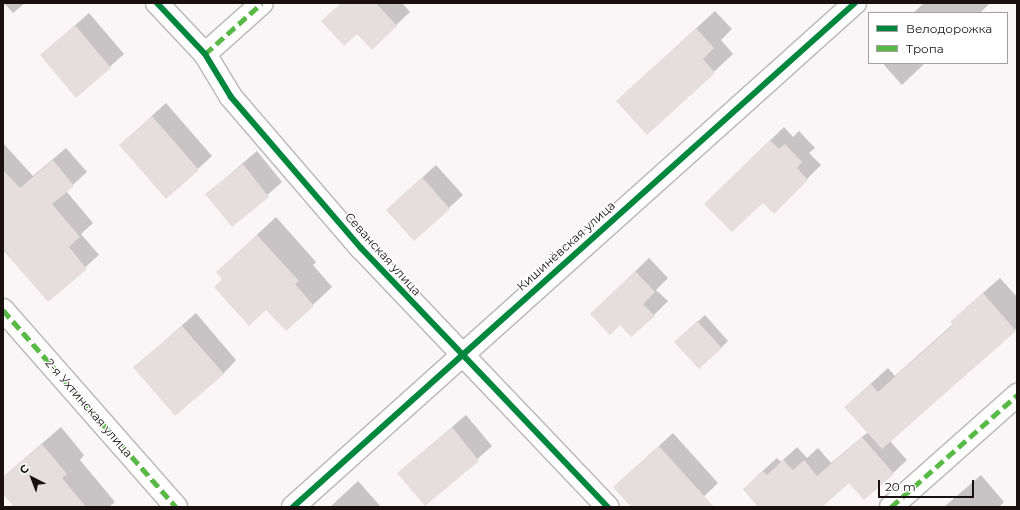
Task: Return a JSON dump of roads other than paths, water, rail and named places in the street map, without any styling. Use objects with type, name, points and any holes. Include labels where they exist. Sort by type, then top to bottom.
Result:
[{"type":"street","name":"Севанская улица","points":[[157,3],[205,54],[231,97],[361,248],[608,507]]},
{"type":"street","points":[[205,54],[262,3]]},
{"type":"street","name":"Кишинёвская улица","points":[[293,507],[461,354],[855,3]]},
{"type":"street","name":"2-я Ухтинская улица","points":[[3,310],[176,507]]},
{"type":"street","points":[[891,507],[1017,395]]}]
